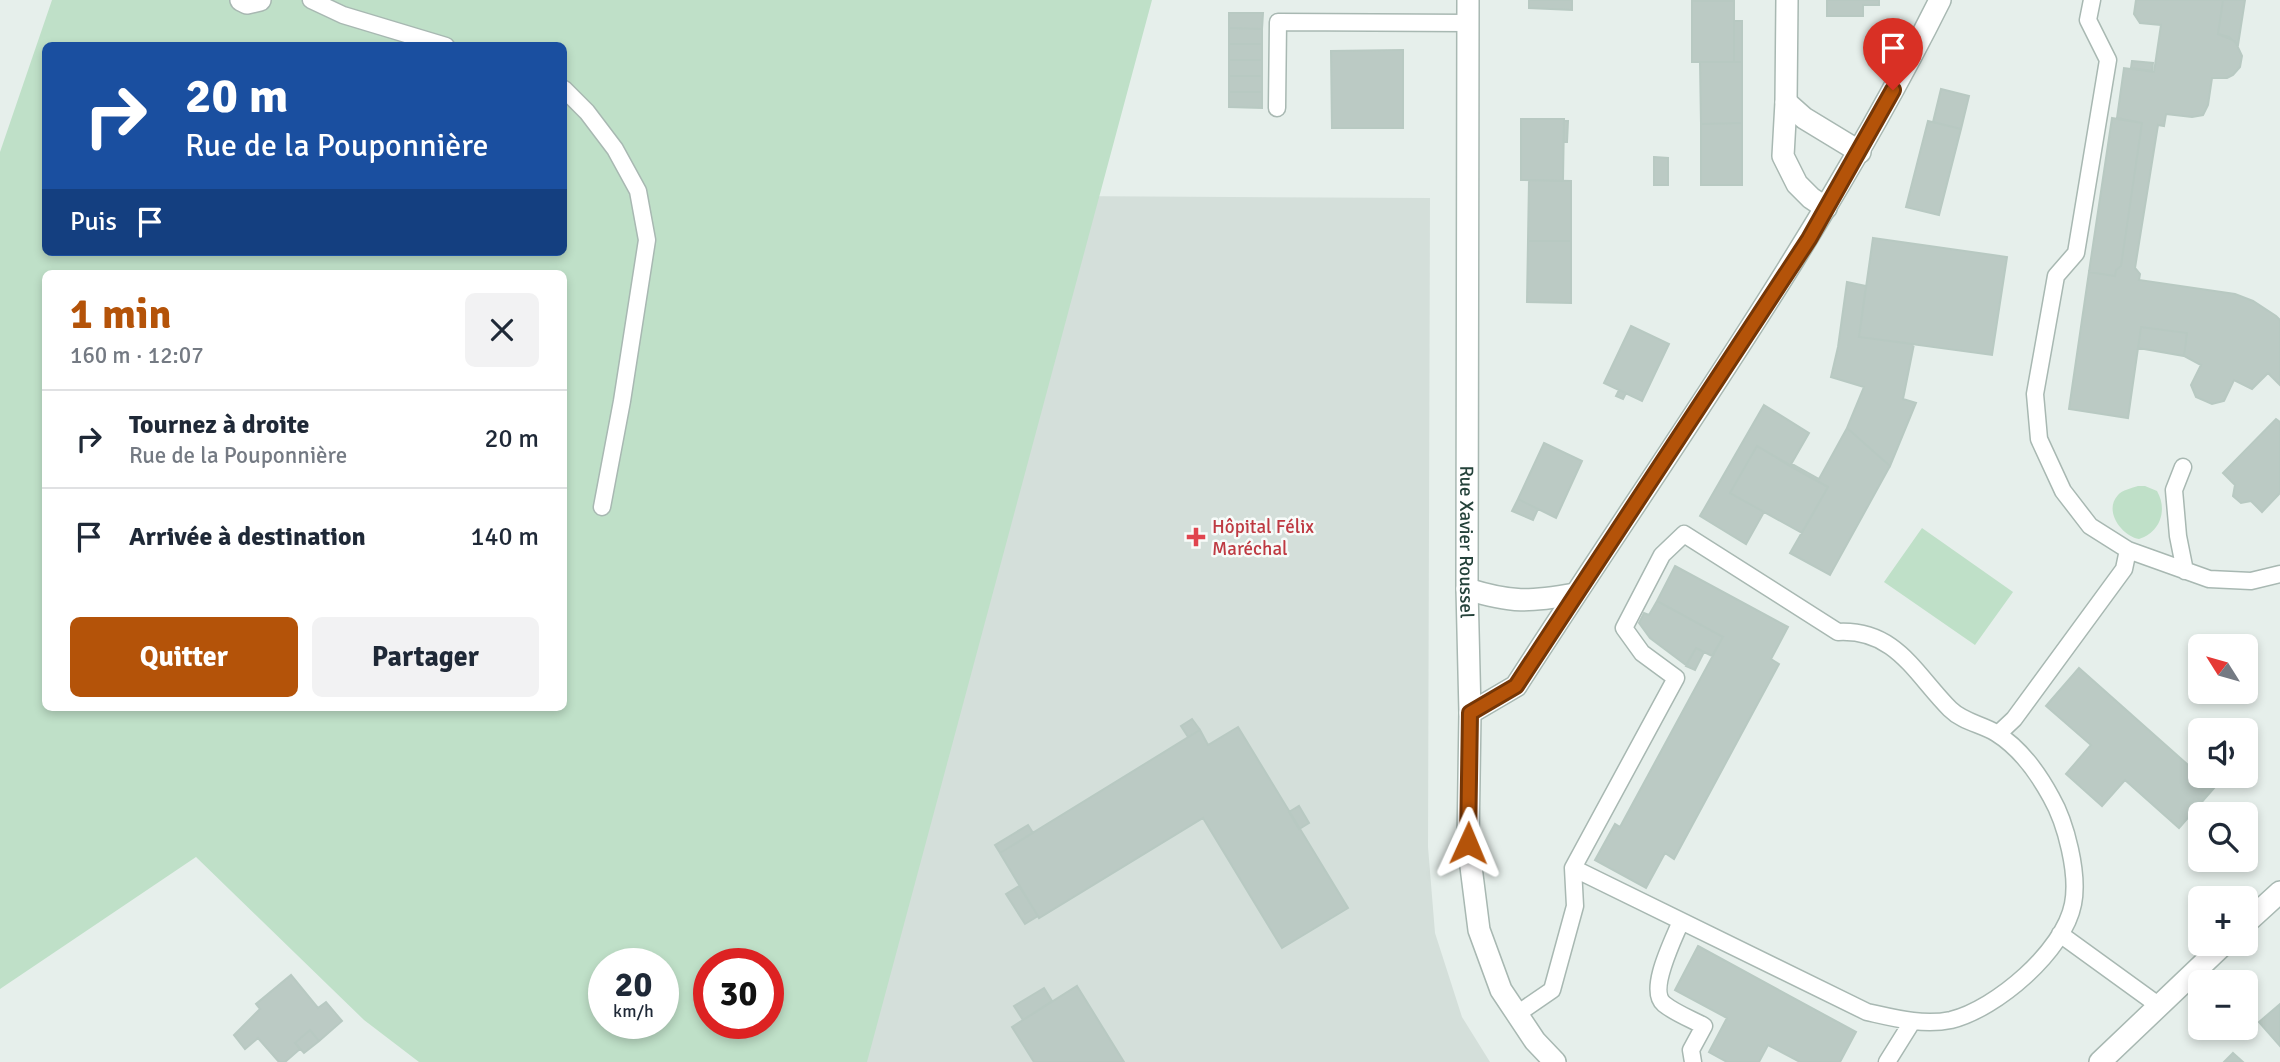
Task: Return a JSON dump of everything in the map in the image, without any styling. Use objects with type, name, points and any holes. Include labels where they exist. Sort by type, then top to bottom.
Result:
[{"type":"street","points":[[240,0],[247,3],[260,0]]},
{"type":"street","name":"Rue Xavier Roussel","points":[[1468,0],[1468,843],[1479,930],[1501,990],[1535,1041],[1555,1062]]},
{"type":"street","points":[[1787,0],[1783,156],[1797,184],[1826,208]]},
{"type":"street","points":[[1470,713],[1516,686],[1826,208],[1860,152],[1940,0]]},
{"type":"street","points":[[1786,102],[1804,118],[1860,152]]},
{"type":"street","points":[[1467,589],[1502,600],[1536,601],[1575,594]]},
{"type":"street","points":[[2258,912],[2280,892]]},
{"type":"street","points":[[2100,1062],[2211,956]]},
{"type":"lane","points":[[311,0],[343,15],[433,42]]},
{"type":"lane","points":[[2092,0],[2088,20],[2108,60],[2076,253],[2056,276],[2035,394],[2039,439],[2063,491],[2090,526],[2128,551],[2208,579],[2251,580],[2280,574]]},
{"type":"lane","points":[[1277,108],[1278,22],[1468,23]]},
{"type":"lane","points":[[567,92],[587,112],[615,149],[638,191],[647,240],[622,401],[602,507]]},
{"type":"lane","points":[[2183,467],[2174,490],[2178,536],[2185,571]]},
{"type":"lane","points":[[1517,1014],[1552,990],[1575,906],[1573,868],[1676,678],[1642,653],[1624,628],[1662,555],[1684,534],[1838,632],[1866,634],[1896,649],[1915,667],[1950,710],[1963,720],[1979,724],[1998,734],[2033,768],[2053,798],[2065,831],[2074,873],[2073,905],[2060,934],[2036,966],[2011,988],[1982,1007],[1951,1020],[1912,1022],[1867,1012],[1573,868]]},
{"type":"lane","points":[[1998,734],[2014,719],[2124,569],[2128,551]]},
{"type":"lane","points":[[1681,921],[1657,985],[1658,997],[1664,1004],[1704,1026],[1691,1050],[1693,1062]]},
{"type":"lane","points":[[2060,934],[2158,1005]]},
{"type":"lane","points":[[1887,1062],[1912,1022]]},
{"type":"shaded area","name":"Hôpital Félix Maréchal","points":[[1064,196],[1430,198],[1428,847],[1435,933],[1462,1017],[1490,1062],[803,1062]]},
{"type":"green space","points":[[52,0],[1152,0],[867,1062],[419,1062],[364,1020],[196,857],[0,989],[0,152]]},
{"type":"green space","points":[[2138,486],[2157,491],[2162,506],[2157,526],[2139,539],[2121,528],[2116,522],[2113,508],[2120,493]]},
{"type":"green space","points":[[1922,528],[2013,592],[1975,645],[1884,582]]},
{"type":"building","points":[[1529,0],[1572,0],[1572,10],[1529,8]]},
{"type":"building","points":[[1827,0],[1879,0],[1879,5],[1863,5],[1863,16],[1827,16]]},
{"type":"building","points":[[2136,0],[2223,0],[2218,34],[2235,41],[2242,56],[2240,67],[2233,75],[2227,78],[2212,78],[2208,105],[2203,115],[2192,117],[2166,114],[2164,126],[2158,125],[2135,268],[2140,274],[2139,280],[2235,294],[2253,301],[2276,316],[2280,320],[2280,385],[2268,373],[2252,389],[2234,380],[2224,401],[2212,404],[2196,397],[2191,385],[2201,365],[2184,356],[2187,333],[2141,327],[2128,418],[2069,409],[2089,272],[2115,276],[2116,270],[2121,266],[2142,123],[2117,118],[2124,68],[2154,72],[2161,25],[2140,23],[2134,14]]},
{"type":"building","points":[[2223,0],[2245,0],[2238,45],[2229,37],[2218,34]]},
{"type":"building","points":[[1692,1],[1734,1],[1734,62],[1692,62]]},
{"type":"building","points":[[1229,13],[1263,13],[1262,29],[1229,28]]},
{"type":"building","points":[[1734,21],[1742,21],[1742,62],[1734,62]]},
{"type":"building","points":[[1229,28],[1262,29],[1262,44],[1229,44]]},
{"type":"building","points":[[1229,44],[1262,44],[1262,60],[1229,60]]},
{"type":"building","points":[[1403,50],[1403,128],[1332,128],[1331,51]]},
{"type":"building","points":[[1229,60],[1262,60],[1262,76],[1229,76]]},
{"type":"building","points":[[2132,61],[2153,63],[2152,71],[2131,68]]},
{"type":"building","points":[[1700,62],[1742,62],[1742,123],[1701,124]]},
{"type":"building","points":[[1229,76],[1262,76],[1262,92],[1229,92]]},
{"type":"building","points":[[1941,89],[1969,96],[1961,129],[1933,122]]},
{"type":"building","points":[[1229,92],[1262,92],[1262,108],[1229,107]]},
{"type":"building","points":[[2112,118],[2142,123],[2121,266],[2116,270],[2115,276],[2089,272]]},
{"type":"building","points":[[1521,119],[1564,119],[1563,181],[1521,180]]},
{"type":"building","points":[[1564,121],[1568,121],[1567,142],[1564,142]]},
{"type":"building","points":[[1928,121],[1961,129],[1939,215],[1906,207]]},
{"type":"building","points":[[1742,123],[1742,185],[1701,185],[1701,124]]},
{"type":"building","points":[[1654,157],[1668,158],[1668,185],[1654,185]]},
{"type":"building","points":[[1529,180],[1571,181],[1571,241],[1528,241]]},
{"type":"building","points":[[1873,238],[2007,257],[1992,355],[1859,337]]},
{"type":"building","points":[[1528,241],[1571,241],[1571,303],[1527,302]]},
{"type":"building","points":[[1847,282],[1866,286],[1859,337],[1914,344],[1903,399],[1916,403],[1890,466],[1847,428],[1864,387],[1831,377]]},
{"type":"building","points":[[1631,326],[1669,344],[1642,401],[1604,383]]},
{"type":"building","points":[[2141,327],[2187,333],[2184,356],[2138,348]]},
{"type":"building","points":[[1619,390],[1626,393],[1623,399],[1616,396]]},
{"type":"building","points":[[1764,405],[1809,433],[1790,466],[1757,446],[1730,493],[1764,512],[1746,544],[1700,516]]},
{"type":"building","points":[[2276,419],[2280,422],[2280,493],[2262,512],[2251,501],[2241,503],[2233,496],[2235,485],[2223,473]]},
{"type":"building","points":[[1847,428],[1890,466],[1830,575],[1790,553],[1828,487],[1790,466],[1792,464],[1819,479]]},
{"type":"building","points":[[1544,443],[1582,461],[1556,518],[1518,499]]},
{"type":"building","points":[[1757,446],[1828,487],[1802,533],[1730,493]]},
{"type":"building","points":[[1518,499],[1538,509],[1533,520],[1512,511]]},
{"type":"building","points":[[1675,566],[1788,627],[1771,659],[1779,664],[1674,859],[1665,853],[1646,888],[1595,860],[1615,824],[1620,827],[1723,637],[1657,601]]},
{"type":"building","points":[[1657,601],[1723,637],[1712,656],[1696,648],[1686,665],[1650,638],[1639,623],[1644,613],[1649,615]]},
{"type":"building","points":[[1696,648],[1704,652],[1695,670],[1686,666]]},
{"type":"building","points":[[2079,668],[2188,765],[2188,788],[2214,788],[2202,802],[2188,802],[2188,818],[2179,828],[2125,780],[2102,806],[2066,774],[2091,745],[2046,706]]},
{"type":"building","points":[[1192,719],[1200,730],[1188,737],[1181,726]]},
{"type":"building","points":[[1238,727],[1348,908],[1282,948],[1203,818],[1039,918],[1000,853],[1200,730],[1208,745]]},
{"type":"building","points":[[1299,806],[1309,823],[1299,829],[1289,812]]},
{"type":"building","points":[[1028,825],[1033,833],[1000,853],[995,845]]},
{"type":"building","points":[[1019,886],[1038,916],[1025,924],[1006,894]]},
{"type":"building","points":[[1698,946],[1856,1032],[1840,1062],[1800,1062],[1768,1045],[1759,1062],[1727,1062],[1709,1052],[1727,1018],[1675,990]]},
{"type":"building","points":[[291,975],[318,1008],[326,1002],[342,1021],[319,1041],[310,1030],[295,1043],[300,1049],[285,1062],[279,1062],[258,1038],[245,1049],[234,1035],[260,1009],[256,1004]]},
{"type":"building","points":[[1077,986],[1124,1062],[1034,1062],[1012,1027]]},
{"type":"building","points":[[1044,988],[1052,1001],[1023,1020],[1014,1006]]},
{"type":"building","points":[[2280,1004],[2280,1046],[2259,1022]]},
{"type":"building","points":[[310,1030],[319,1041],[304,1053],[295,1043]]},
{"type":"building","points":[[2233,1053],[2243,1062],[2224,1062]]},
{"type":"place","name":"Hôpital Félix Maréchal","points":[[1196,537]]},
{"type":"route","points":[[1468,843],[1470,713],[1516,686],[1809,239],[1893,90]]}]
